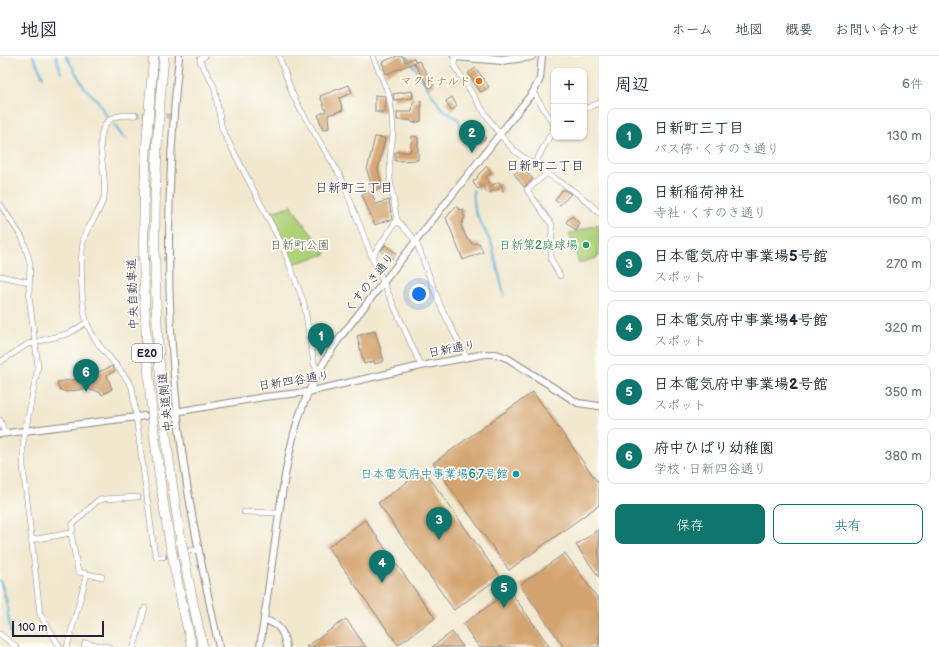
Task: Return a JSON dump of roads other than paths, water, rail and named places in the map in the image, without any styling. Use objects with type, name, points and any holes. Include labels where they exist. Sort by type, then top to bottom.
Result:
[{"type":"highway","name":"中央自動車道","points":[[154,56],[144,194],[146,335],[160,473],[175,570],[192,647]]},
{"type":"highway","name":"中央自動車道","points":[[164,56],[155,187],[154,229],[157,334],[161,399],[170,473],[183,554],[203,647]]},
{"type":"main road","points":[[455,56],[502,60],[531,56]]},
{"type":"street","name":"中央道側道","points":[[179,56],[170,154],[169,259],[177,411],[197,550],[219,647]]},
{"type":"street","points":[[205,56],[200,59],[200,62],[214,86],[222,129],[282,245],[305,308],[314,364],[318,370]]},
{"type":"street","name":"日新通り","points":[[279,56],[292,93],[299,107],[341,177],[372,258],[421,366],[485,354],[503,356],[578,403],[599,406]]},
{"type":"street","points":[[373,56],[389,95],[392,115],[393,133],[390,159],[390,180],[397,220],[416,241],[440,305],[466,357]]},
{"type":"street","points":[[455,56],[454,66],[500,134],[515,150],[546,174],[575,192],[599,213]]},
{"type":"street","name":"くすのき通り","points":[[260,647],[291,439],[308,392],[318,370],[342,335],[533,92],[540,79],[542,56]]},
{"type":"street","points":[[533,92],[551,120]]},
{"type":"street","points":[[587,108],[599,103]]},
{"type":"street","points":[[135,115],[115,116],[106,124],[102,132],[101,144],[105,179],[104,198],[85,237],[81,268],[87,322],[98,344],[126,375],[132,387],[154,549],[156,557],[163,557]]},
{"type":"street","points":[[534,165],[551,134]]},
{"type":"street","points":[[546,174],[527,190],[552,225],[551,259],[560,276]]},
{"type":"street","points":[[0,204],[13,220],[26,244],[30,263],[30,313],[38,366],[26,432],[23,466],[40,614],[60,647]]},
{"type":"street","points":[[372,258],[397,220]]},
{"type":"street","points":[[0,276],[29,282]]},
{"type":"street","points":[[0,362],[28,344],[70,333],[87,322]]},
{"type":"street","name":"日新四谷通り","points":[[170,413],[264,397],[308,392],[421,366]]},
{"type":"street","points":[[0,420],[3,434],[145,416]]},
{"type":"street","points":[[102,576],[78,572],[71,533],[73,530],[72,525],[98,501],[104,498],[138,497]]},
{"type":"street","points":[[244,512],[279,513]]},
{"type":"street","points":[[31,540],[71,533]]},
{"type":"street","points":[[190,551],[197,550]]},
{"type":"street","points":[[67,647],[86,574]]},
{"type":"street","points":[[134,647],[145,608]]},
{"type":"street","points":[[264,620],[274,623],[280,628],[284,636],[286,647]]},
{"type":"street","points":[[0,634],[16,647]]},
{"type":"street","points":[[84,647],[85,643],[109,647]]},
{"type":"waterway","points":[[33,56],[43,77]]},
{"type":"waterway","points":[[56,56],[61,73]]},
{"type":"waterway","points":[[66,56],[84,87],[98,101],[107,117]]},
{"type":"waterway","points":[[408,58],[441,108],[458,119],[462,127],[466,145]]},
{"type":"waterway","points":[[114,124],[122,136],[127,139]]},
{"type":"waterway","points":[[473,190],[475,211],[492,245],[504,295]]},
{"type":"waterway","points":[[0,580],[6,599],[11,637]]},
{"type":"tunnel","points":[[135,115],[150,115]]},
{"type":"tunnel","points":[[158,116],[173,116]]},
{"type":"tunnel","points":[[133,259],[169,259]]},
{"type":"tunnel","points":[[163,557],[186,552]]},
{"type":"place","name":"マクドナルド","points":[[479,81]]},
{"type":"place","name":"日新稲荷神社","points":[[472,153]]},
{"type":"place","name":"日新第2庭球場","points":[[586,245]]},
{"type":"place","name":"日新町三丁目","points":[[321,356]]},
{"type":"place","name":"府中ひばり幼稚園","points":[[86,392]]},
{"type":"place","name":"日本電気府中事業場6,7号館","points":[[516,474]]},
{"type":"place","name":"日本電気府中事業場5号館","points":[[439,540]]},
{"type":"place","name":"日本電気府中事業場4号館","points":[[382,583]]},
{"type":"place","name":"日本電気府中事業場2号館","points":[[504,608]]},
{"type":"district","name":"日新町二丁目","points":[[545,166]]},
{"type":"district","name":"日新町三丁目","points":[[354,188]]},
{"type":"park label","name":"日新町公園","points":[[300,245]]}]
